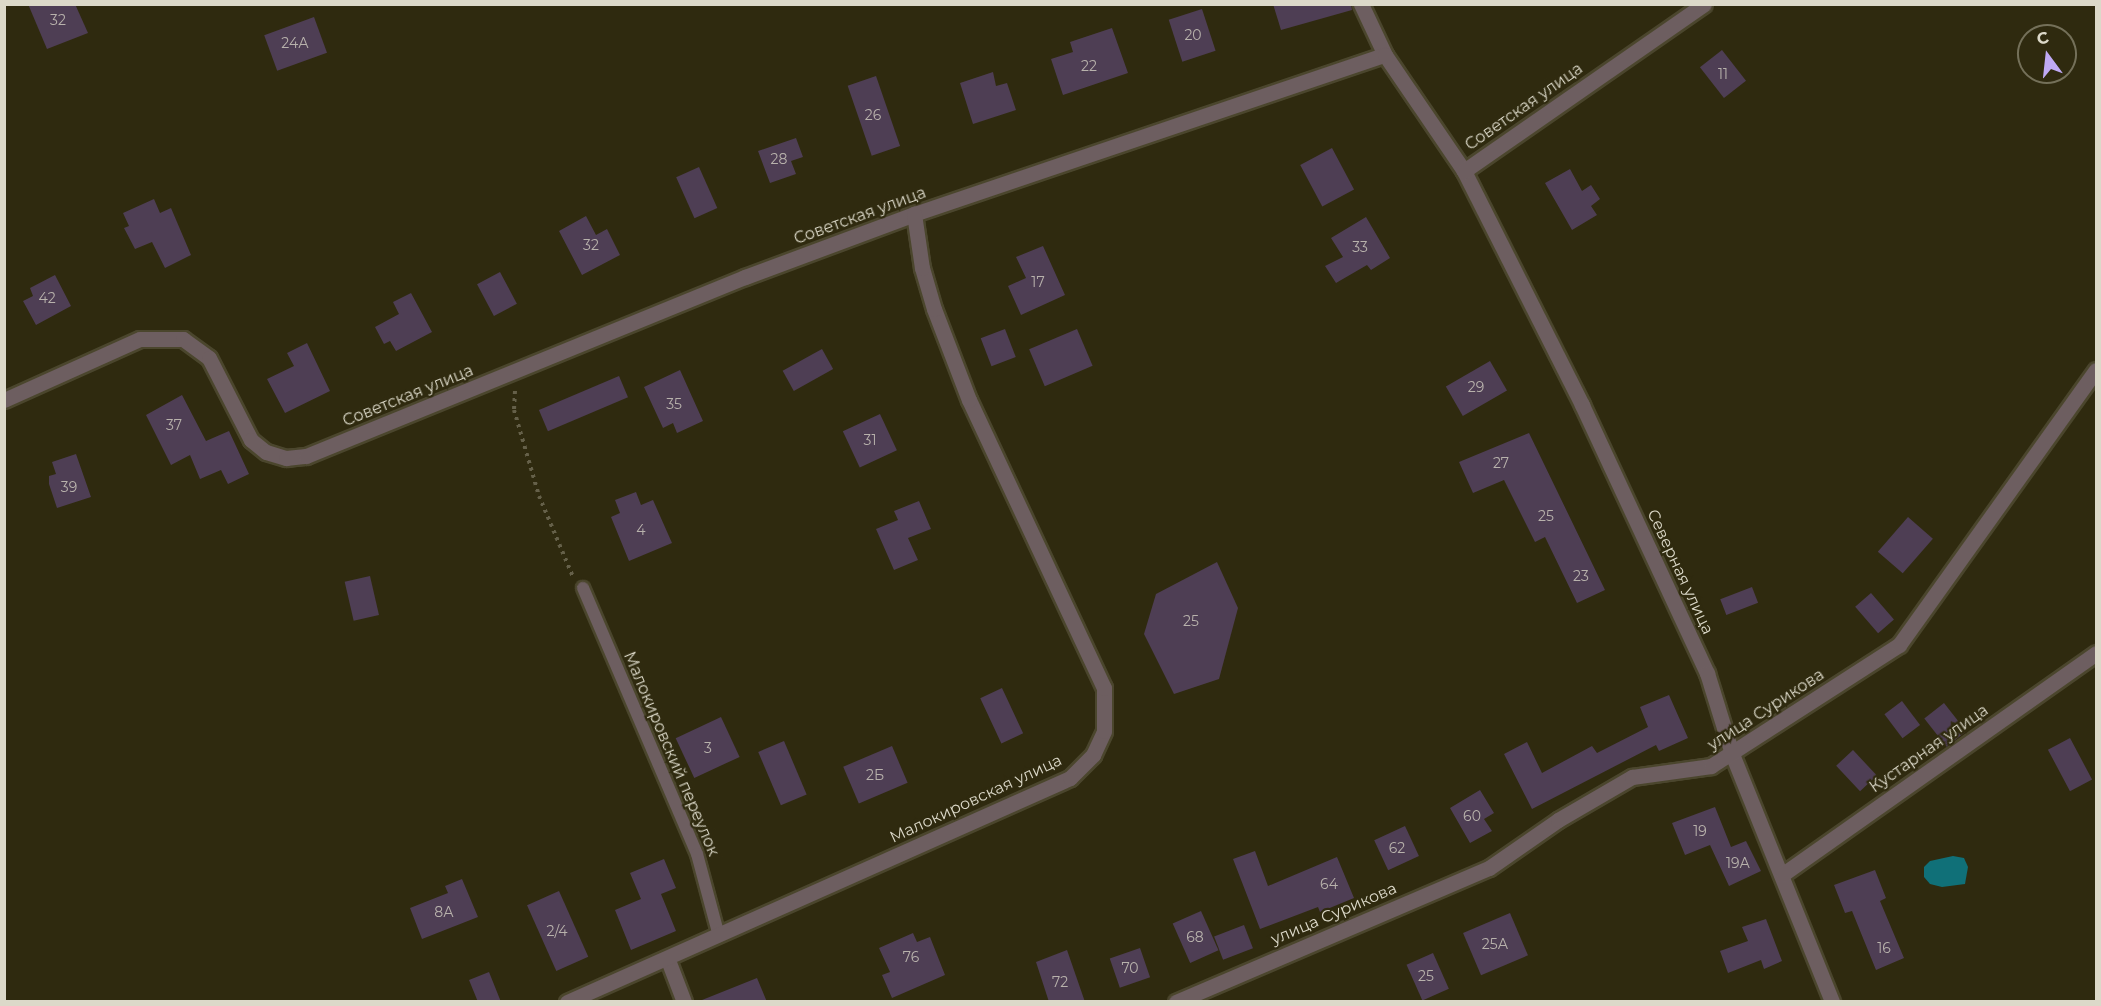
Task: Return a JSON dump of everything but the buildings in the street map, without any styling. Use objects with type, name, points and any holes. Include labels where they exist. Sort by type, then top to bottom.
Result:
[{"type":"street","points":[[1361,4],[1385,55]]},
{"type":"street","name":"Советская улица","points":[[4,400],[140,339],[183,339],[209,358],[239,422],[251,440],[266,452],[286,458],[350,440],[745,277],[914,214],[1385,55],[1464,171],[1704,4]]},
{"type":"street","name":"Северная улица","points":[[1464,171],[1582,405],[1707,674],[1732,754],[1783,874],[1832,1002]]},
{"type":"street","name":"Малокировская улица","points":[[567,1002],[668,960],[1070,778],[1093,755],[1104,731],[1104,688],[969,400],[934,309],[922,268],[914,214]]},
{"type":"street","name":"улица Сурикова","points":[[1176,1002],[1489,868],[1558,820],[1632,777],[1711,765],[1732,754],[1899,645],[2097,370]]},
{"type":"street","name":"Кустарная улица","points":[[1783,874],[2097,653]]},
{"type":"street","points":[[668,960],[684,1002]]},
{"type":"lane","name":"Малокировский переулок","points":[[583,588],[697,854],[719,936]]},
{"type":"path","points":[[515,372],[514,410],[539,496],[573,578],[583,588]]},
{"type":"water","points":[[1953,856],[1964,858],[1968,867],[1965,884],[1942,887],[1930,884],[1924,877],[1924,867],[1930,861]]}]
